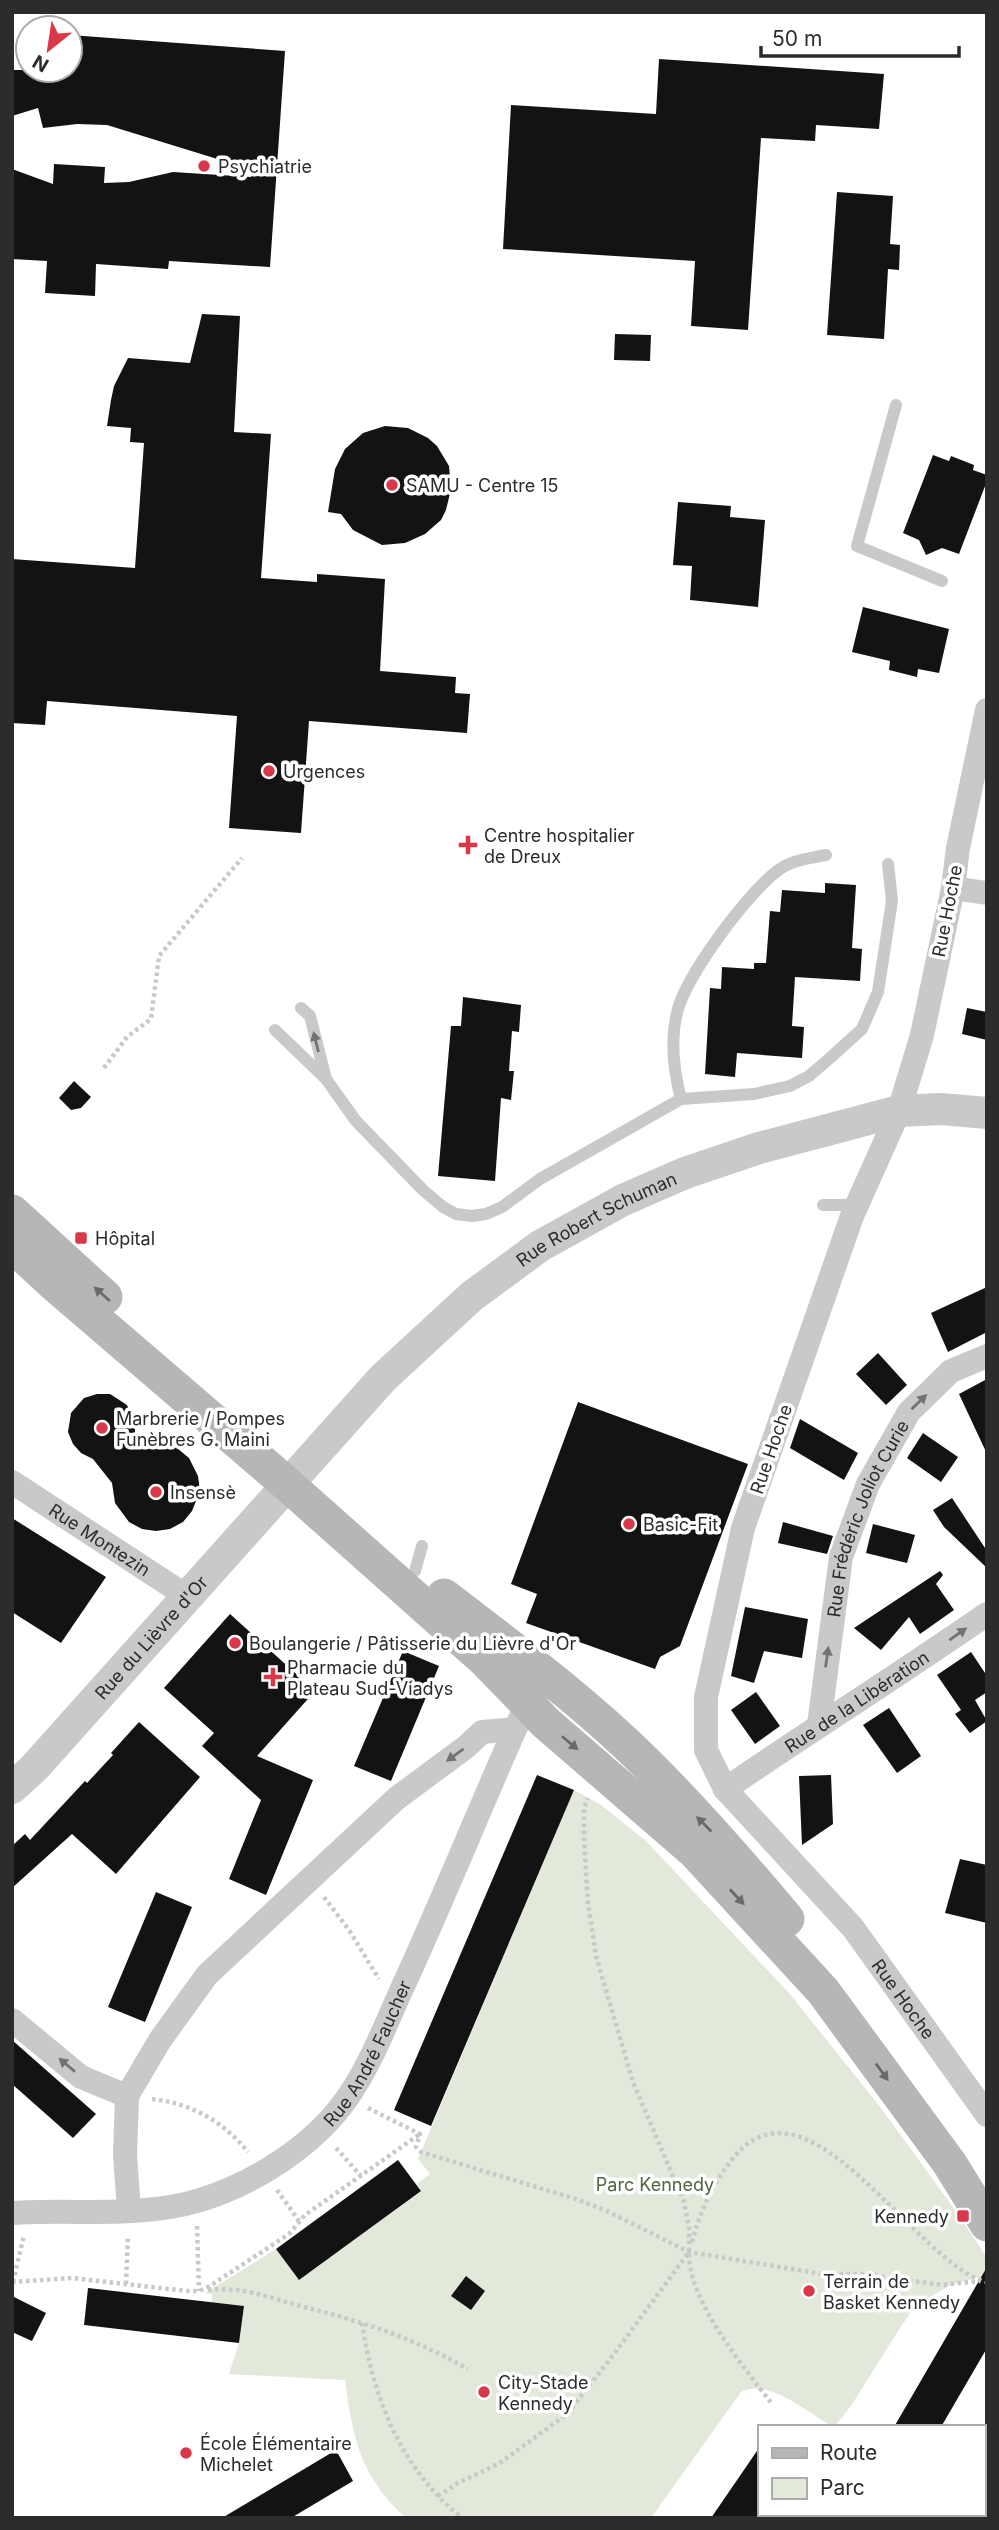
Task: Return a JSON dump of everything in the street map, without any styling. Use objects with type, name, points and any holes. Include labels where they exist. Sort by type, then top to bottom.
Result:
[{"type":"main road","points":[[12,1212],[240,1418],[294,1476],[486,1661],[521,1717],[694,1851],[823,1992],[950,2164],[987,2224]]},
{"type":"main road","points":[[12,1245],[52,1283],[294,1476],[419,1558],[437,1591],[550,1679],[642,1759],[726,1846],[863,2008],[922,2087],[987,2186]]},
{"type":"street","name":"Rue Hoche","points":[[987,710],[922,1035],[899,1111],[857,1205],[740,1541],[706,1697],[706,1750],[725,1789],[853,1928],[987,2115]]},
{"type":"street","points":[[953,888],[987,893]]},
{"type":"street","name":"Rue Robert Schuman","points":[[294,1476],[383,1378],[441,1323],[507,1268],[540,1245],[623,1200],[685,1173],[759,1149],[899,1111],[941,1109],[987,1113]]},
{"type":"street","name":"Rue Frédéric Joliot Curie","points":[[819,1725],[841,1557],[868,1484],[909,1412],[951,1371],[987,1356]]},
{"type":"street","name":"Rue du Lièvre d'Or","points":[[12,1788],[34,1768],[294,1476]]},
{"type":"street","name":"Rue Montezin","points":[[12,1482],[188,1597]]},
{"type":"street","name":"Rue de la Libération","points":[[725,1789],[819,1725],[874,1693],[987,1614]]},
{"type":"street","name":"Rue André Faucher","points":[[21,2212],[129,2210],[197,2201],[263,2171],[291,2153],[320,2129],[348,2097],[377,2044],[521,1717],[550,1679]]},
{"type":"street","points":[[129,2210],[125,2155],[127,2096],[160,2040],[207,1975],[397,1798],[482,1732],[521,1717]]},
{"type":"street","points":[[12,2020],[81,2077],[127,2096]]},
{"type":"lane","points":[[896,405],[857,546],[942,581]]},
{"type":"lane","points":[[681,1099],[675,1075],[677,1013],[697,967],[773,875],[797,862],[826,855]]},
{"type":"lane","points":[[275,1030],[326,1079],[356,1121],[423,1191],[456,1214],[486,1214],[681,1099],[754,1094],[790,1086],[809,1076],[862,1028],[878,992],[892,901],[888,864]]},
{"type":"lane","points":[[301,1008],[310,1016],[326,1079]]},
{"type":"lane","points":[[823,1205],[857,1205]]},
{"type":"path","points":[[104,1068],[127,1037],[151,1019],[159,956],[242,858]]},
{"type":"path","points":[[591,1792],[584,1808],[588,1905],[596,1956],[633,2082],[684,2202],[689,2228],[692,2277],[706,2309],[729,2346],[772,2404]]},
{"type":"path","points":[[308,1879],[340,1917],[396,2003]]},
{"type":"path","points":[[127,2096],[168,2100],[200,2112],[233,2135],[299,2221]]},
{"type":"path","points":[[348,2097],[420,2134]]},
{"type":"path","points":[[320,2129],[361,2176]]},
{"type":"path","points":[[438,2496],[500,2463],[567,2414],[689,2252],[709,2195],[743,2146],[756,2137],[770,2132],[785,2133],[803,2139],[841,2161],[932,2246],[961,2270],[980,2281]]},
{"type":"path","points":[[420,2134],[416,2147],[421,2152],[576,2199],[607,2211],[689,2252],[822,2274],[867,2274],[942,2285],[987,2282]]},
{"type":"path","points":[[199,2291],[289,2234],[299,2221],[420,2134]]},
{"type":"path","points":[[197,2201],[199,2291]]},
{"type":"path","points":[[126,2284],[129,2210]]},
{"type":"path","points":[[21,2212],[13,2282],[72,2278],[199,2291],[225,2289],[256,2294],[409,2339],[468,2369]]},
{"type":"path","points":[[362,2323],[378,2398],[390,2424],[424,2481],[461,2518]]},
{"type":"green space","name":"Parc Kennedy","points":[[574,1790],[601,1805],[646,1841],[790,1994],[881,2108],[958,2214],[987,2258],[987,2275],[951,2285],[916,2305],[851,2406],[836,2425],[831,2425],[776,2393],[764,2389],[741,2392],[651,2518],[406,2518],[378,2487],[361,2455],[351,2421],[345,2380],[229,2374],[239,2343],[244,2307],[212,2303],[212,2294],[205,2293],[276,2249],[299,2280],[421,2191],[417,2184],[430,2174],[418,2159]]},
{"type":"building","name":"Psychiatrie","points":[[84,36],[285,51],[270,267],[169,261],[168,269],[96,264],[95,296],[45,293],[47,261],[12,259],[12,169],[53,184],[54,164],[105,167],[104,183],[129,182],[173,172],[251,177],[253,170],[107,125],[77,124],[43,128],[38,108],[12,116],[12,70],[14,84],[84,84]]},
{"type":"building","points":[[659,59],[884,74],[879,129],[816,125],[815,141],[761,138],[748,330],[691,326],[695,261],[503,249],[511,105],[656,114]]},
{"type":"building","points":[[837,192],[893,196],[890,244],[900,245],[899,270],[888,269],[884,339],[827,335]]},
{"type":"building","points":[[202,314],[240,316],[234,432],[271,434],[261,578],[317,582],[317,574],[385,579],[380,671],[456,677],[455,693],[470,694],[467,733],[309,721],[301,833],[229,828],[237,716],[47,701],[45,725],[12,723],[12,559],[135,568],[144,443],[130,442],[131,428],[107,426],[114,386],[128,358],[190,363]]},
{"type":"building","points":[[615,334],[651,335],[650,361],[614,360]]},
{"type":"building","name":"SAMU - Centre 15","points":[[385,426],[408,428],[437,446],[449,466],[451,489],[441,520],[425,534],[405,543],[382,545],[353,530],[341,514],[328,512],[335,469],[345,449],[363,433]]},
{"type":"building","points":[[933,455],[949,461],[951,456],[974,465],[973,470],[987,475],[959,554],[942,548],[926,555],[919,540],[903,533]]},
{"type":"building","points":[[678,502],[731,506],[730,517],[765,520],[758,607],[690,600],[692,566],[673,565]]},
{"type":"building","points":[[863,607],[949,629],[939,673],[918,669],[917,677],[889,670],[890,661],[852,652]]},
{"type":"building","points":[[825,883],[856,885],[852,948],[862,949],[860,981],[795,977],[792,1026],[804,1027],[802,1058],[737,1053],[735,1077],[705,1074],[710,988],[721,989],[722,967],[754,969],[754,963],[766,963],[770,911],[780,912],[782,890],[825,893]]},
{"type":"building","points":[[463,997],[521,1005],[519,1032],[512,1031],[509,1071],[514,1071],[511,1100],[501,1098],[495,1181],[438,1176],[451,1026],[461,1026]]},
{"type":"building","points":[[967,1008],[987,1012],[987,1040],[962,1034]]},
{"type":"building","points":[[74,1081],[91,1097],[81,1108],[71,1110],[59,1098]]},
{"type":"building","points":[[987,1287],[987,1332],[948,1352],[931,1313]]},
{"type":"building","points":[[878,1353],[907,1385],[886,1405],[856,1374]]},
{"type":"building","points":[[987,1379],[987,1454],[959,1394]]},
{"type":"building","points":[[110,1394],[127,1405],[135,1424],[135,1444],[163,1444],[177,1448],[189,1458],[198,1476],[200,1491],[192,1511],[183,1522],[170,1529],[156,1531],[142,1529],[129,1522],[115,1503],[112,1483],[93,1459],[81,1453],[73,1444],[68,1432],[71,1413],[84,1398]]},
{"type":"building","name":"Basic-Fit","points":[[578,1402],[748,1464],[680,1646],[660,1657],[655,1669],[526,1623],[537,1594],[511,1584]]},
{"type":"building","points":[[800,1419],[858,1453],[844,1480],[790,1448]]},
{"type":"building","points":[[923,1433],[958,1457],[941,1482],[907,1458]]},
{"type":"building","points":[[952,1498],[987,1551],[987,1568],[944,1527],[933,1510]]},
{"type":"building","points":[[12,1518],[106,1577],[61,1643],[12,1612]]},
{"type":"building","points":[[783,1522],[833,1536],[827,1554],[778,1543]]},
{"type":"building","points":[[873,1524],[915,1535],[907,1563],[866,1553]]},
{"type":"building","points":[[940,1571],[943,1575],[936,1584],[954,1610],[920,1634],[909,1617],[881,1650],[854,1628]]},
{"type":"building","points":[[745,1607],[808,1619],[802,1658],[764,1651],[754,1683],[731,1676]]},
{"type":"building","points":[[230,1614],[315,1691],[257,1756],[313,1780],[266,1895],[229,1879],[261,1800],[202,1746],[214,1733],[164,1688]]},
{"type":"building","points":[[403,1651],[439,1666],[391,1781],[354,1766]]},
{"type":"building","points":[[971,1652],[987,1676],[987,1692],[975,1700],[987,1721],[970,1733],[955,1714],[961,1710],[937,1675]]},
{"type":"building","points":[[756,1692],[780,1726],[755,1744],[731,1710]]},
{"type":"building","points":[[889,1708],[921,1756],[897,1773],[863,1725]]},
{"type":"building","points":[[139,1722],[200,1777],[116,1874],[72,1834],[12,1888],[12,1846],[25,1834],[30,1840],[113,1755],[111,1753]]},
{"type":"building","points":[[537,1775],[574,1790],[431,2126],[394,2110]]},
{"type":"building","points":[[831,1775],[833,1824],[802,1845],[799,1776]]},
{"type":"building","points":[[960,1859],[987,1865],[987,1923],[945,1913]]},
{"type":"building","points":[[156,1892],[192,1907],[145,2022],[108,2007]]},
{"type":"building","points":[[12,2040],[96,2114],[73,2138],[12,2084]]},
{"type":"building","points":[[398,2160],[421,2191],[299,2280],[276,2249]]},
{"type":"building","points":[[987,2267],[987,2348],[942,2425],[895,2425]]},
{"type":"building","points":[[466,2276],[485,2291],[471,2310],[451,2296]]},
{"type":"building","points":[[88,2288],[244,2306],[239,2343],[84,2325]]},
{"type":"building","points":[[12,2296],[46,2313],[32,2341],[12,2332]]},
{"type":"building","points":[[758,2449],[759,2518],[711,2518]]},
{"type":"building","points":[[336,2450],[353,2481],[291,2518],[222,2518]]},
{"type":"place","name":"Psychiatrie","points":[[204,166]]},
{"type":"place","name":"SAMU - Centre 15","points":[[392,485]]},
{"type":"place","name":"Urgences","points":[[269,771]]},
{"type":"place","name":"Centre hospitalier de Dreux","points":[[468,845]]},
{"type":"place","name":"Hôpital","points":[[81,1238]]},
{"type":"place","name":"Marbrerie / Pompes Funèbres G. Maini","points":[[102,1428]]},
{"type":"place","name":"Insensè","points":[[156,1492]]},
{"type":"place","name":"Basic-Fit","points":[[629,1524]]},
{"type":"place","name":"Boulangerie / Pâtisserie du Lièvre d'Or","points":[[235,1643]]},
{"type":"place","name":"Pharmacie du Plateau Sud-Viadys","points":[[273,1677]]},
{"type":"place","name":"Kennedy","points":[[963,2216]]},
{"type":"place","name":"Terrain de Basket Kennedy","points":[[809,2291]]},
{"type":"place","name":"City-Stade Kennedy","points":[[484,2392]]},
{"type":"place","name":"École Élémentaire Michelet","points":[[186,2453]]}]
